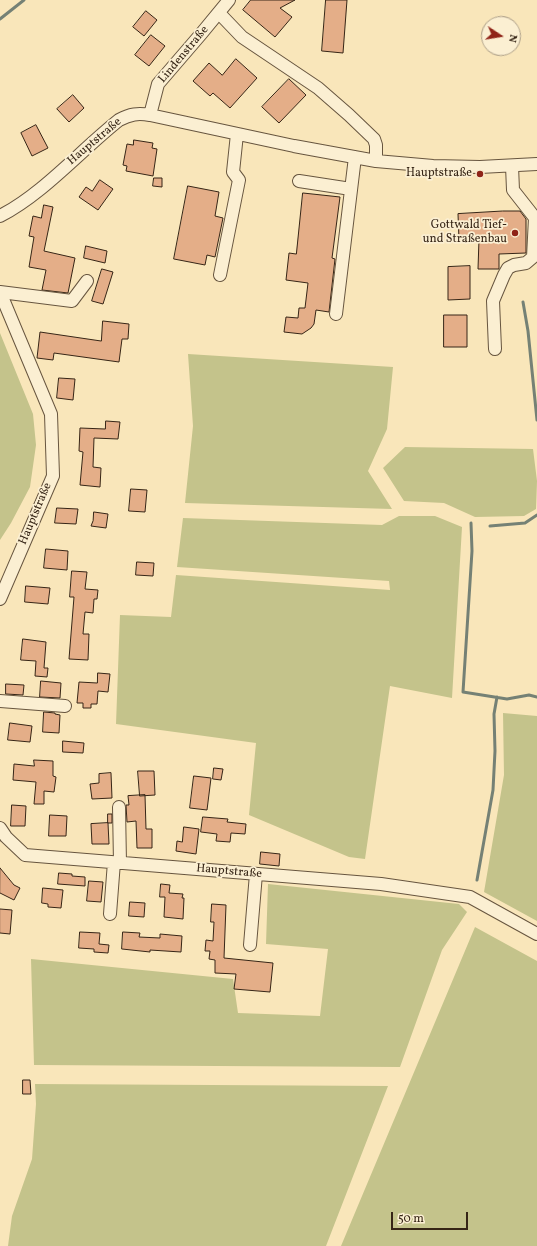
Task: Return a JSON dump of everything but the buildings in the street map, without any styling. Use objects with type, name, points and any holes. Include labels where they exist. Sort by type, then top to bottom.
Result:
[{"type":"street","name":"Lindenstraße","points":[[150,115],[158,84],[229,0]]},
{"type":"street","points":[[219,13],[242,37],[318,88],[349,115],[374,139],[376,145],[376,161]]},
{"type":"street","name":"Hauptstraße","points":[[0,216],[7,213],[38,190],[119,120],[138,113],[294,146],[376,161],[433,166],[480,167],[537,164]]},
{"type":"street","points":[[220,275],[239,180],[233,172],[237,134]]},
{"type":"street","points":[[336,314],[355,157]]},
{"type":"street","points":[[495,349],[493,301],[508,268],[514,265],[526,263],[533,257],[535,218],[513,190],[512,166]]},
{"type":"street","points":[[299,181],[351,189]]},
{"type":"street","points":[[0,292],[72,301],[87,281]]},
{"type":"street","name":"Hauptstraße","points":[[0,292],[51,414],[53,476],[0,599]]},
{"type":"street","points":[[0,702],[66,706]]},
{"type":"street","points":[[110,914],[117,863],[119,807]]},
{"type":"street","name":"Hauptstraße","points":[[0,828],[6,837],[25,855],[381,884],[470,897],[537,934]]},
{"type":"street","points":[[250,945],[256,874]]},
{"type":"shaded area","points":[[0,333],[33,414],[36,445],[30,487],[0,540]]},
{"type":"shaded area","points":[[188,354],[393,367],[387,429],[368,471],[392,509],[185,503],[193,426]]},
{"type":"shaded area","points":[[405,447],[533,449],[537,481],[536,509],[524,516],[475,517],[444,503],[404,501],[383,468]]},
{"type":"shaded area","points":[[399,516],[435,516],[462,527],[452,698],[390,686],[365,859],[349,857],[249,815],[256,743],[116,724],[120,615],[171,617],[176,575],[390,590],[389,581],[177,567],[183,518],[382,525]]},
{"type":"shaded area","points":[[503,713],[537,716],[537,921],[484,892],[504,775]]},
{"type":"shaded area","points":[[268,884],[459,904],[467,912],[442,950],[400,1067],[34,1065],[31,959],[233,979],[238,1013],[320,1016],[328,949],[266,944]]},
{"type":"shaded area","points":[[475,927],[537,961],[537,1246],[341,1246]]},
{"type":"shaded area","points":[[35,1084],[388,1086],[326,1246],[8,1246],[12,1216],[32,1159],[36,1104]]},
{"type":"waterway","points":[[0,19],[24,0]]},
{"type":"waterway","points":[[523,302],[528,331],[537,420]]},
{"type":"waterway","points":[[490,526],[525,523],[537,515]]},
{"type":"waterway","points":[[471,523],[472,551],[463,692],[507,699],[529,695],[537,697]]},
{"type":"waterway","points":[[477,880],[493,790],[495,751],[494,714],[497,697]]},
{"type":"place","name":"Hauptstraße","points":[[480,174]]},
{"type":"place","name":"Gottwald Tief- und Straßenbau","points":[[515,233]]}]
